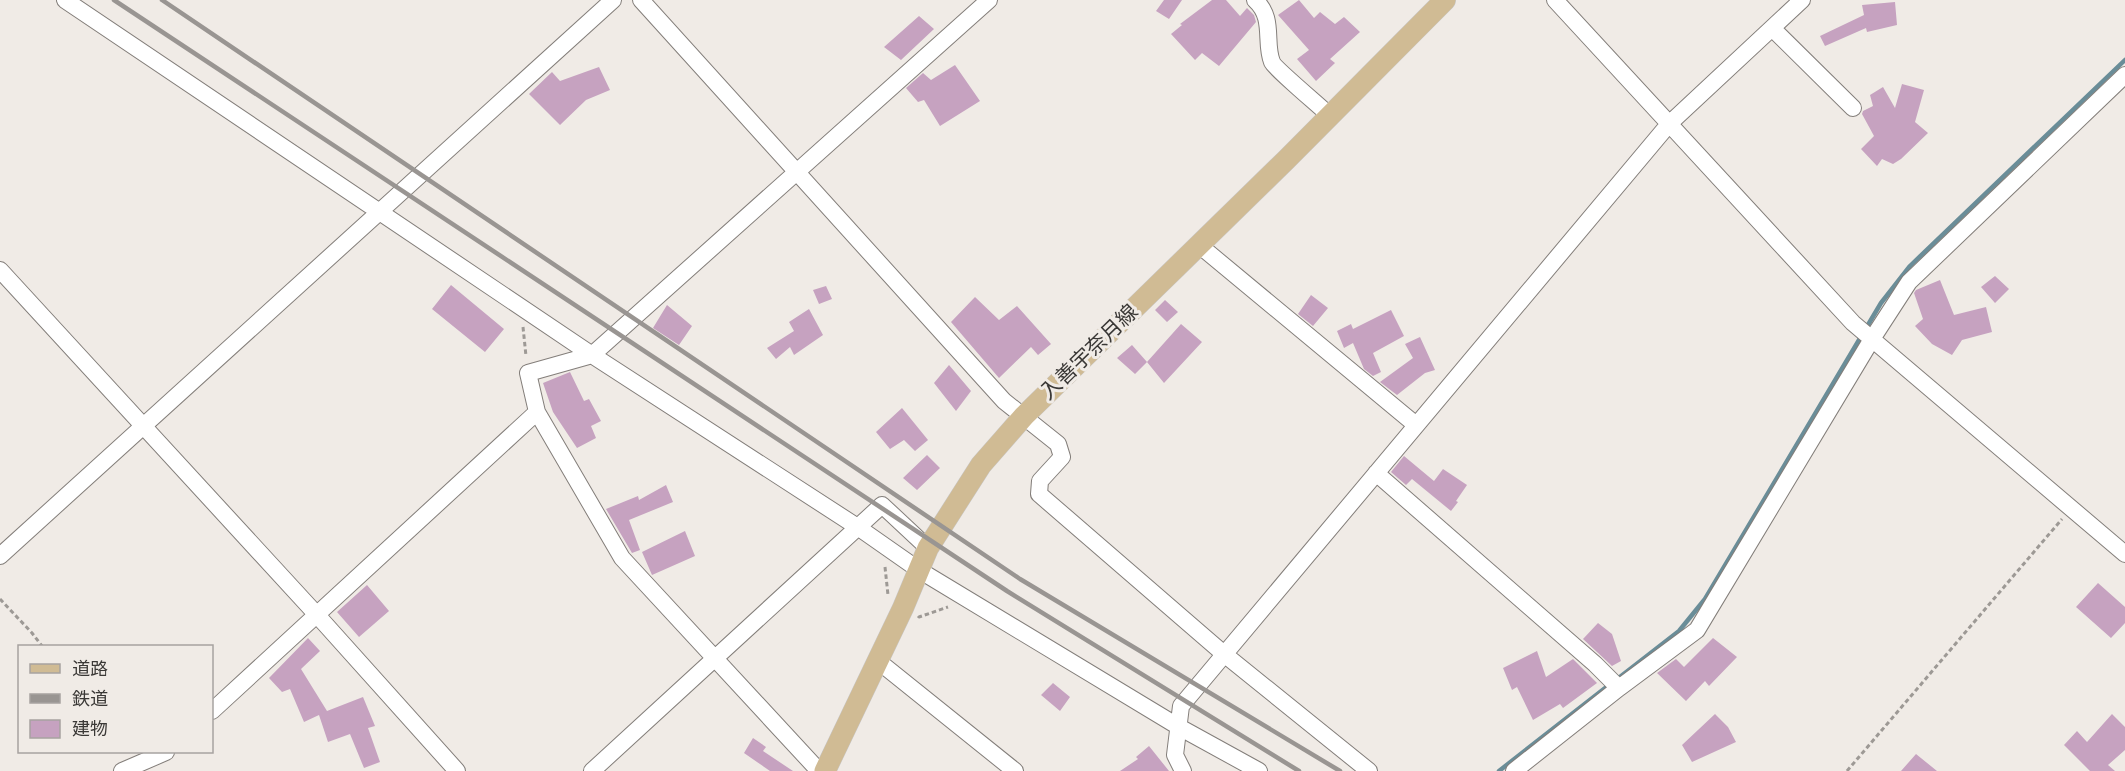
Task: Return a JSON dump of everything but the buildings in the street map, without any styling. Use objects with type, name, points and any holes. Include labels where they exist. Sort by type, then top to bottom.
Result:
[{"type":"main road","name":"入善宇奈月線","points":[[825,771],[878,661],[928,548],[981,465],[1024,416],[1330,116],[1439,2]]},
{"type":"street","points":[[65,0],[592,355],[859,528],[919,570],[1179,727],[1259,771]]},
{"type":"street","points":[[0,556],[613,0]]},
{"type":"street","points":[[641,0],[1004,401],[1058,444],[1062,457],[1040,481],[1039,494],[1224,654],[1369,771]]},
{"type":"street","points":[[819,771],[622,558],[537,412],[528,373],[592,355],[989,0]]},
{"type":"street","points":[[1255,0],[1260,5],[1266,19],[1272,63],[1330,116]]},
{"type":"street","points":[[1555,0],[1853,323],[2125,554]]},
{"type":"street","points":[[1183,771],[1175,755],[1181,706],[1669,124],[1802,0]]},
{"type":"street","points":[[1772,28],[1853,108]]},
{"type":"street","points":[[1514,771],[1697,630],[1872,339],[1910,282],[2125,75]]},
{"type":"street","points":[[1199,245],[1416,425]]},
{"type":"street","points":[[0,270],[318,615],[458,771]]},
{"type":"street","points":[[213,710],[537,412]]},
{"type":"street","points":[[1376,473],[1595,664],[1619,688]]},
{"type":"street","points":[[591,771],[882,506],[928,548]]},
{"type":"street","points":[[878,661],[1015,771]]},
{"type":"street","points":[[122,771],[164,753]]},
{"type":"path","points":[[1847,771],[2072,508]]},
{"type":"path","points":[[0,599],[41,645]]},
{"type":"waterway","points":[[1616,680],[1679,631],[1705,599],[1881,303],[1910,266],[2125,60]]},
{"type":"waterway","points":[[1499,771],[1609,685]]},
{"type":"railway","points":[[114,0],[1007,591],[1299,771]]},
{"type":"railway","points":[[162,0],[1020,579],[1340,771]]}]
